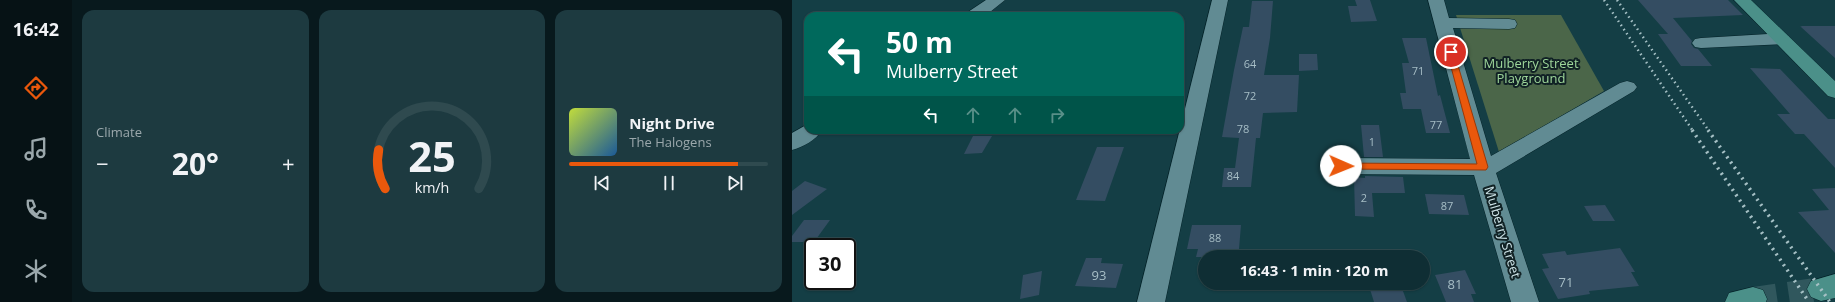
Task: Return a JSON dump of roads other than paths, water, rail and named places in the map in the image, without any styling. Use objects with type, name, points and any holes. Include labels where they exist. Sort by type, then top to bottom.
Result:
[{"type":"main road","points":[[1742,0],[1835,92]]},
{"type":"street","points":[[980,12],[996,0]]},
{"type":"street","points":[[1151,302],[1220,0]]},
{"type":"street","name":"Mulberry Street","points":[[1436,0],[1483,167],[1525,302]]},
{"type":"street","points":[[1443,23],[1509,24]]},
{"type":"street","points":[[1701,42],[1768,39],[1782,40]]},
{"type":"street","points":[[1341,166],[1483,167],[1496,165],[1627,87]]},
{"type":"street","points":[[792,143],[805,134]]},
{"type":"tunnel","points":[[1753,299],[1821,289]]},
{"type":"railway","points":[[1604,0],[1693,131]]},
{"type":"railway","points":[[1617,0],[1709,131]]},
{"type":"railway","points":[[1692,130],[1809,302]]},
{"type":"railway","points":[[1708,130],[1830,302]]},
{"type":"park label","name":"Mulberry Street Playground","points":[[1531,70]]}]
